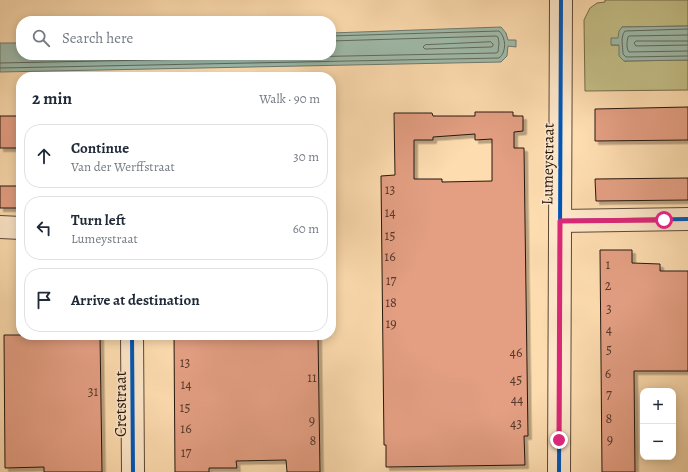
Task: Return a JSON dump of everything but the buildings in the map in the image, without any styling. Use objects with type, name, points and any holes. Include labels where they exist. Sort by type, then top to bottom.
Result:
[{"type":"street","name":"Lumeystraat","points":[[559,472],[561,0]]},
{"type":"street","points":[[560,221],[688,219]]},
{"type":"street","points":[[0,227],[16,228]]},
{"type":"street","name":"Cretstraat","points":[[132,340],[133,472]]},
{"type":"shaded area","points":[[605,0],[688,0],[688,26],[622,27],[619,38],[611,45],[619,45],[624,61],[688,60],[688,90],[585,91],[584,20],[590,8],[597,3],[605,2]]},
{"type":"water","points":[[688,26],[688,60],[624,61],[619,56],[619,45],[611,45],[611,38],[618,38],[619,31],[622,27]]},
{"type":"water","points":[[501,27],[506,33],[508,40],[516,40],[516,47],[508,46],[507,56],[501,62],[0,72],[0,43],[16,43],[16,60],[336,60],[336,33]]},
{"type":"cycle path","points":[[559,472],[561,0]]},
{"type":"cycle path","points":[[560,221],[688,219]]},
{"type":"cycle path","points":[[132,340],[133,472]]},
{"type":"route","points":[[559,440],[560,221],[664,220]]}]
